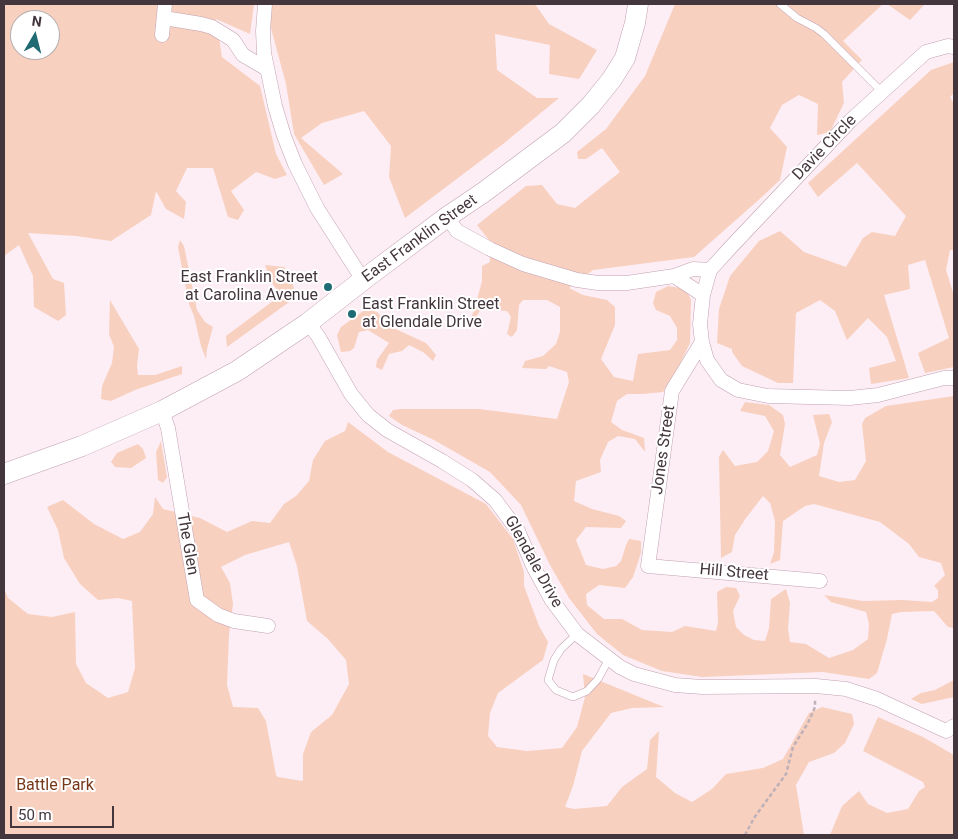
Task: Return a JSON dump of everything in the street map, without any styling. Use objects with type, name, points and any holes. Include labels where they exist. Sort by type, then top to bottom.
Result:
[{"type":"main road","name":"East Franklin Street","points":[[4,474],[82,446],[162,411],[237,370],[308,323],[447,217],[484,192],[563,132],[591,105],[612,79],[625,58],[635,23],[638,4]]},
{"type":"street","points":[[162,35],[165,4]]},
{"type":"street","points":[[265,4],[263,31],[266,69],[282,129],[295,164],[316,208],[363,280]]},
{"type":"street","points":[[164,18],[212,27],[232,40],[243,55],[266,69]]},
{"type":"street","name":"Davie Circle","points":[[954,47],[948,46],[926,52],[882,92],[850,122],[710,270],[703,295],[700,324],[707,360],[721,380],[738,390],[768,396],[850,398],[878,395],[944,378],[954,378]]},
{"type":"street","points":[[447,217],[457,231],[490,249],[523,264],[556,275],[598,282],[627,283],[674,276],[693,269],[710,270]]},
{"type":"street","points":[[674,276],[703,295]]},
{"type":"street","name":"Glendale Drive","points":[[308,323],[318,336],[351,394],[372,418],[388,430],[472,480],[496,500],[518,532],[534,568],[551,599],[577,634],[609,659],[634,674],[675,685],[702,687],[816,686],[840,688],[877,699],[952,731]]},
{"type":"street","name":"Jones Street","points":[[648,566],[672,392],[702,342]]},
{"type":"street","name":"The Glen","points":[[162,411],[168,428],[197,600],[218,615],[226,618],[244,623],[268,626]]},
{"type":"street","name":"Hill Street","points":[[648,566],[820,581]]},
{"type":"lane","points":[[780,4],[797,18],[816,28],[882,92]]},
{"type":"lane","points":[[577,634],[561,649],[554,660],[548,680],[556,690],[573,697],[587,691],[598,679],[609,659]]},
{"type":"path","points":[[745,835],[754,818],[768,802],[786,774],[793,747],[802,734],[815,707],[816,686]]},
{"type":"green space","points":[[4,4],[254,4],[250,34],[216,19],[222,57],[260,86],[276,154],[287,175],[275,179],[256,172],[231,191],[244,210],[238,220],[228,217],[213,168],[187,168],[176,191],[186,202],[184,219],[166,209],[156,191],[151,215],[111,241],[76,236],[28,233],[53,279],[64,283],[66,315],[58,321],[34,307],[33,276],[19,245],[4,256]]},
{"type":"green space","points":[[271,4],[535,4],[549,24],[597,50],[579,79],[549,74],[550,45],[495,34],[497,70],[537,98],[559,98],[503,144],[405,218],[389,177],[391,146],[364,111],[322,123],[301,138],[343,174],[324,185],[294,134],[286,84],[268,17]]},
{"type":"green space","points":[[675,4],[883,4],[843,41],[862,60],[842,82],[844,103],[830,132],[817,135],[818,104],[799,95],[782,105],[770,128],[787,147],[780,180],[763,196],[694,257],[593,270],[569,288],[583,295],[607,300],[615,307],[615,325],[601,359],[614,377],[633,381],[638,354],[670,350],[677,340],[677,328],[670,316],[656,310],[653,303],[656,292],[668,286],[686,289],[691,300],[690,343],[678,368],[663,392],[627,394],[617,401],[611,422],[622,430],[644,438],[645,452],[635,439],[618,436],[608,442],[600,460],[601,472],[576,481],[574,501],[592,509],[619,516],[626,521],[621,528],[586,527],[576,540],[586,565],[603,569],[616,566],[621,561],[629,539],[641,541],[641,553],[633,577],[625,588],[599,585],[586,594],[587,605],[604,619],[622,619],[642,630],[672,632],[685,626],[716,631],[718,622],[717,592],[726,587],[736,588],[740,596],[733,611],[736,627],[744,635],[754,640],[765,641],[769,628],[771,599],[786,589],[790,603],[788,629],[790,642],[806,644],[829,658],[853,650],[868,639],[869,624],[866,612],[831,602],[824,595],[863,601],[903,600],[932,602],[938,598],[938,590],[934,586],[945,575],[941,563],[919,557],[909,544],[880,522],[814,504],[805,506],[783,521],[780,560],[770,564],[774,552],[775,521],[770,503],[763,496],[735,535],[732,552],[721,558],[719,457],[723,450],[735,466],[757,462],[768,451],[774,431],[765,416],[740,411],[745,402],[769,405],[783,415],[785,424],[780,455],[790,467],[817,455],[820,444],[813,415],[829,414],[832,422],[824,443],[819,476],[839,482],[855,480],[866,461],[862,424],[865,418],[886,406],[954,396],[954,628],[948,627],[934,611],[892,614],[877,673],[869,679],[823,672],[702,677],[662,671],[623,655],[597,634],[569,598],[550,565],[521,505],[490,472],[434,440],[402,425],[389,416],[393,410],[401,409],[479,409],[557,419],[569,382],[567,372],[549,366],[546,369],[522,368],[525,361],[543,356],[556,344],[560,332],[560,307],[547,300],[523,300],[519,305],[517,330],[512,337],[507,334],[511,317],[507,311],[481,309],[473,322],[466,327],[474,311],[482,281],[482,266],[490,262],[489,240],[477,225],[526,186],[542,185],[557,204],[575,208],[620,172],[602,148],[586,159],[578,159],[577,152],[606,129],[645,76]]},
{"type":"green space","points":[[887,4],[925,4],[910,20]]},
{"type":"green space","points":[[954,62],[954,93],[950,97],[954,104],[954,250],[950,250],[946,270],[954,296],[954,367],[925,373],[918,353],[949,338],[925,260],[908,265],[910,289],[884,295],[909,378],[871,384],[869,368],[896,361],[887,337],[868,318],[847,340],[835,311],[820,300],[796,313],[793,383],[778,383],[742,366],[732,352],[732,349],[717,343],[719,309],[730,276],[759,241],[780,231],[804,252],[846,267],[863,238],[872,232],[895,236],[906,216],[857,163],[818,197],[808,183],[931,70]]},
{"type":"green space","points":[[180,240],[184,246],[197,310],[205,322],[213,327],[206,359],[189,304],[178,247]]},
{"type":"green space","points":[[265,265],[284,267],[291,277],[296,297],[227,347],[226,336],[281,295],[272,283]]},
{"type":"green space","points":[[110,300],[139,349],[138,375],[155,375],[182,366],[182,374],[135,390],[111,401],[101,399],[102,386],[112,363],[114,347],[109,334]]},
{"type":"green space","points":[[366,309],[377,312],[391,327],[426,343],[436,355],[433,361],[423,352],[409,345],[402,351],[389,354],[382,370],[376,367],[377,360],[389,343],[368,330],[359,332],[354,348],[350,351],[341,352],[337,335],[341,327]]},
{"type":"green space","name":"Battle Park","points":[[348,422],[388,452],[486,504],[513,539],[524,572],[524,586],[539,626],[548,642],[543,660],[498,693],[490,713],[488,736],[497,747],[527,751],[562,748],[577,727],[585,697],[583,674],[664,707],[632,708],[611,713],[582,751],[573,786],[565,807],[574,809],[607,806],[622,787],[647,769],[650,740],[659,731],[656,777],[675,793],[692,802],[712,789],[726,774],[763,768],[783,759],[809,713],[822,707],[852,714],[854,724],[845,743],[834,753],[809,762],[796,785],[804,835],[4,835],[4,588],[8,598],[28,614],[52,617],[75,612],[76,664],[86,683],[108,698],[128,692],[135,668],[132,601],[118,598],[98,600],[80,584],[64,558],[58,530],[47,507],[63,500],[94,524],[123,539],[140,532],[153,514],[155,497],[163,509],[200,518],[227,532],[252,521],[270,523],[284,504],[296,496],[309,481],[313,460],[325,441],[345,431]],"holes":[[[289,542],[297,566],[307,621],[328,639],[346,660],[349,684],[332,715],[311,732],[303,754],[302,781],[276,775],[266,721],[258,708],[233,707],[227,685],[229,635],[233,604],[230,583],[221,567],[245,555]]]},
{"type":"green space","points":[[161,441],[167,477],[163,483],[158,480],[156,452]]},
{"type":"green space","points":[[138,444],[143,449],[146,458],[131,468],[115,467],[111,462],[117,453]]},
{"type":"green space","points":[[954,680],[954,697],[922,704],[911,699],[921,693],[935,690]]},
{"type":"green space","points":[[878,717],[923,737],[954,755],[954,835],[830,835],[842,806],[859,791],[868,804],[887,813],[908,809],[919,791],[925,787],[923,782],[863,751]]},
{"type":"place","name":"East Franklin Street at Carolina Avenue","points":[[328,287]]},
{"type":"place","name":"East Franklin Street at Glendale Drive","points":[[352,314]]}]
